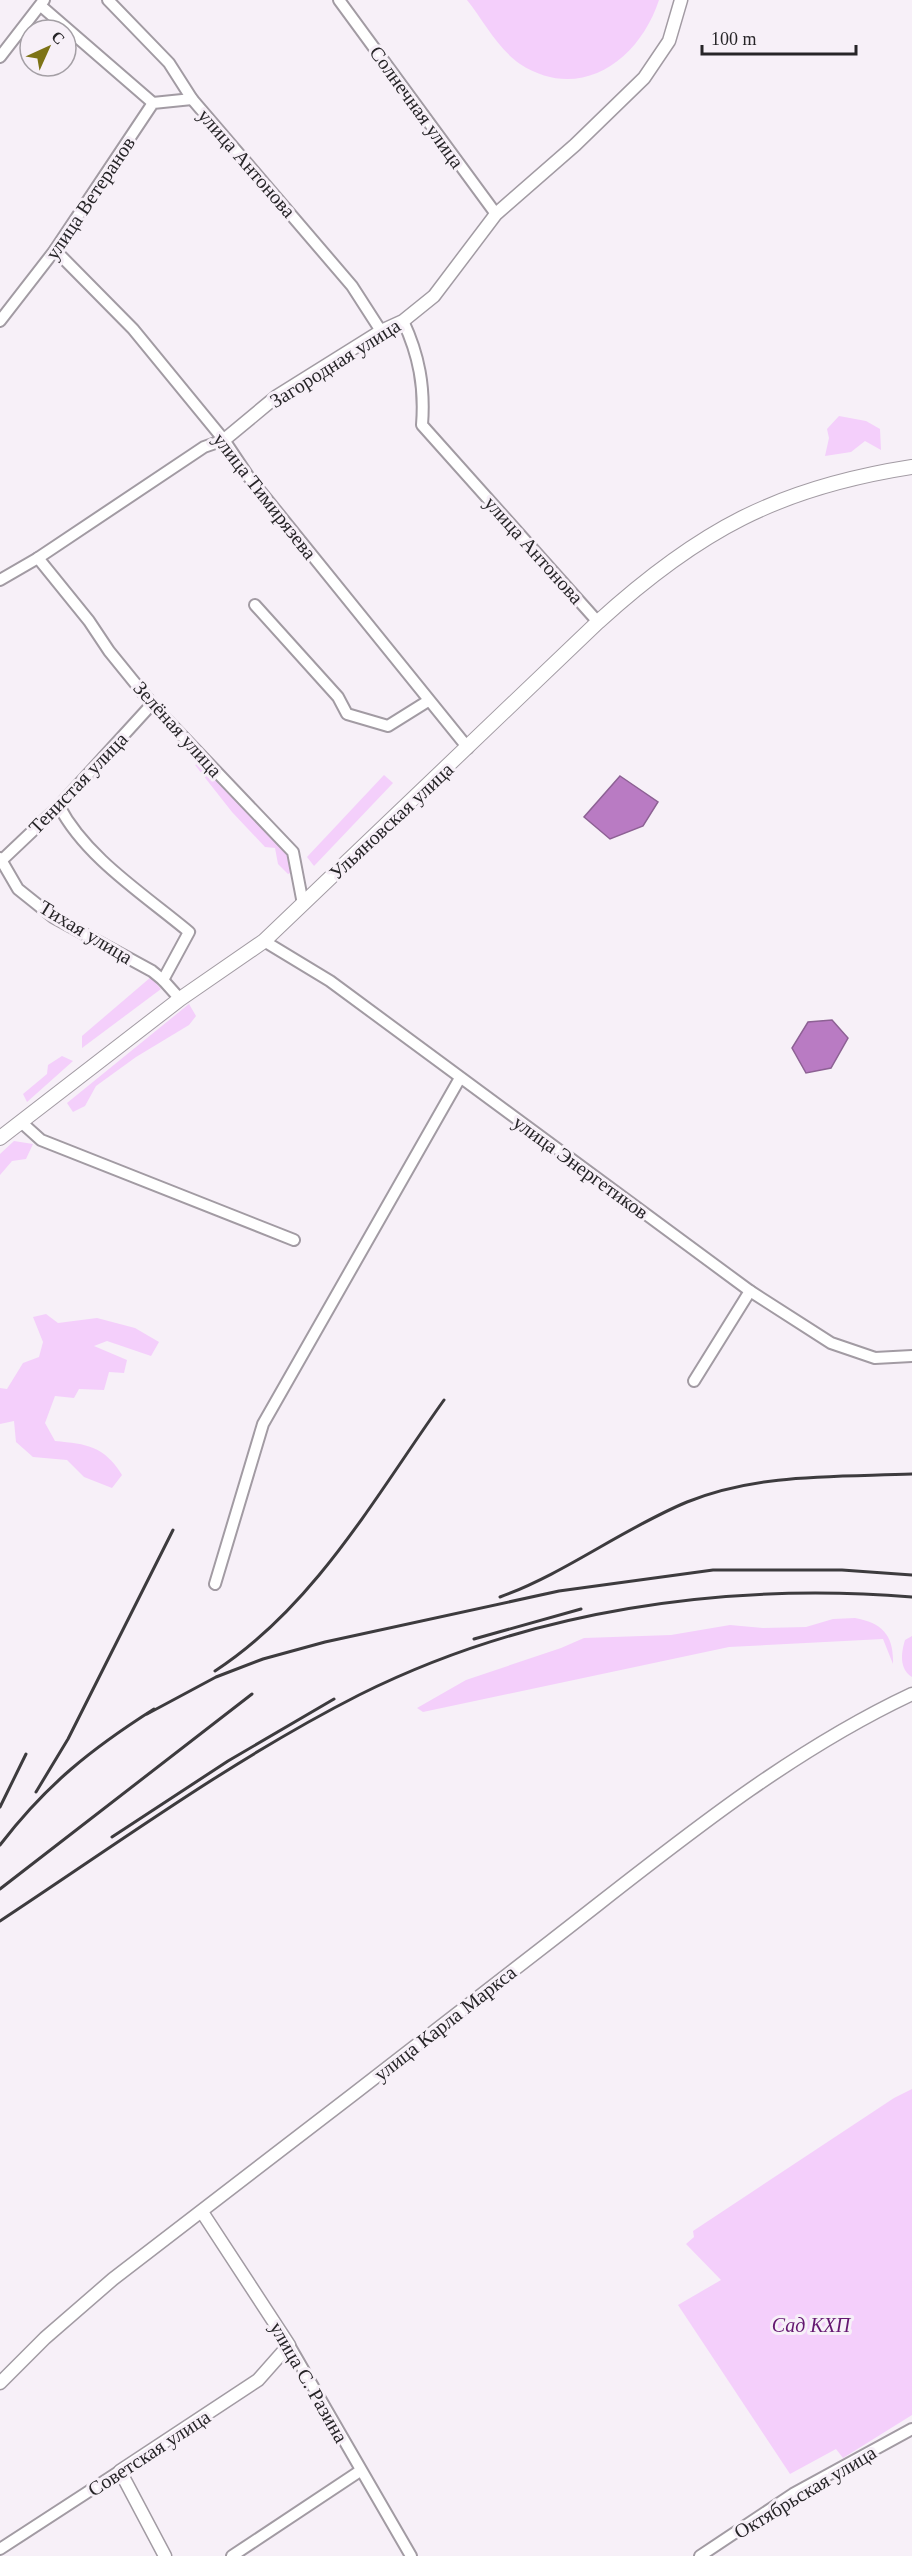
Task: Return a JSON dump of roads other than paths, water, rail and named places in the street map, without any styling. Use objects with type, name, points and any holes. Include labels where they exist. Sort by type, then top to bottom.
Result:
[{"type":"main road","name":"Ульяновская улица","points":[[0,1138],[180,999],[264,941],[598,622],[630,593],[684,551],[725,525],[777,501],[812,488],[912,466]]},
{"type":"street","name":"улица Антонова","points":[[108,0],[169,63],[192,99],[352,286],[381,331]]},
{"type":"street","name":"Солнечная улица","points":[[339,0],[496,214]]},
{"type":"street","name":"Загородная улица","points":[[0,580],[38,558],[204,447],[224,441],[277,396],[381,331],[403,321],[434,296],[496,214],[628,95],[657,61],[669,40],[681,0]]},
{"type":"street","points":[[0,57],[43,3],[153,104],[192,99]]},
{"type":"street","name":"улица Ветеранов","points":[[0,321],[55,250],[153,104]]},
{"type":"street","name":"улица Тимирязева","points":[[55,250],[133,329],[224,441],[248,477],[468,748]]},
{"type":"street","name":"улица Антонова","points":[[403,321],[413,342],[422,375],[424,398],[422,425],[598,622]]},
{"type":"street","name":"Зелёная улица","points":[[38,558],[90,621],[110,651],[152,704],[293,852],[303,904]]},
{"type":"street","points":[[255,605],[338,697],[347,714],[388,726],[428,701]]},
{"type":"street","name":"Тенистая улица","points":[[1,859],[59,806],[152,704]]},
{"type":"street","points":[[59,806],[69,825],[111,867],[189,932],[163,980]]},
{"type":"street","name":"Тихая улица","points":[[1,859],[18,889],[53,917],[163,980],[180,999]]},
{"type":"street","name":"улица Энергетиков","points":[[264,941],[330,981],[750,1291],[831,1343],[875,1358],[912,1356]]},
{"type":"street","points":[[215,1584],[263,1424],[460,1078]]},
{"type":"street","points":[[21,1122],[41,1140],[294,1240]]},
{"type":"street","points":[[694,1381],[750,1291]]},
{"type":"street","name":"улица Карла Маркса","points":[[0,2383],[45,2338],[113,2279],[748,1791],[829,1737],[912,1694]]},
{"type":"street","name":"улица С. Разина","points":[[202,2212],[289,2345],[411,2556]]},
{"type":"street","name":"Советская улица","points":[[0,2549],[258,2380],[289,2345]]},
{"type":"street","name":"Октябрьская улица","points":[[700,2556],[793,2494],[912,2428]]},
{"type":"street","points":[[120,2471],[165,2556]]},
{"type":"street","points":[[232,2556],[360,2471]]},
{"type":"railway","points":[[215,1671],[251,1645],[313,1582],[342,1547],[444,1400]]},
{"type":"railway","points":[[500,1597],[548,1576],[663,1513],[714,1493],[742,1486],[798,1478],[912,1474]]},
{"type":"railway","points":[[36,1792],[68,1739],[173,1530]]},
{"type":"railway","points":[[147,1714],[216,1677],[263,1659],[325,1642],[559,1591],[713,1570],[842,1570],[912,1575]]},
{"type":"railway","points":[[0,1921],[176,1803],[266,1746],[359,1695],[424,1666],[491,1642],[559,1623],[629,1608],[699,1599],[770,1594],[841,1593],[912,1597]]},
{"type":"railway","points":[[474,1639],[581,1609]]},
{"type":"railway","points":[[0,1889],[252,1694]]},
{"type":"railway","points":[[112,1837],[228,1761],[334,1699]]},
{"type":"railway","points":[[0,1845],[52,1786],[90,1754],[154,1709]]},
{"type":"railway","points":[[0,1807],[26,1754]]},
{"type":"park label","name":"Сад КХП","points":[[811,2325]]}]
